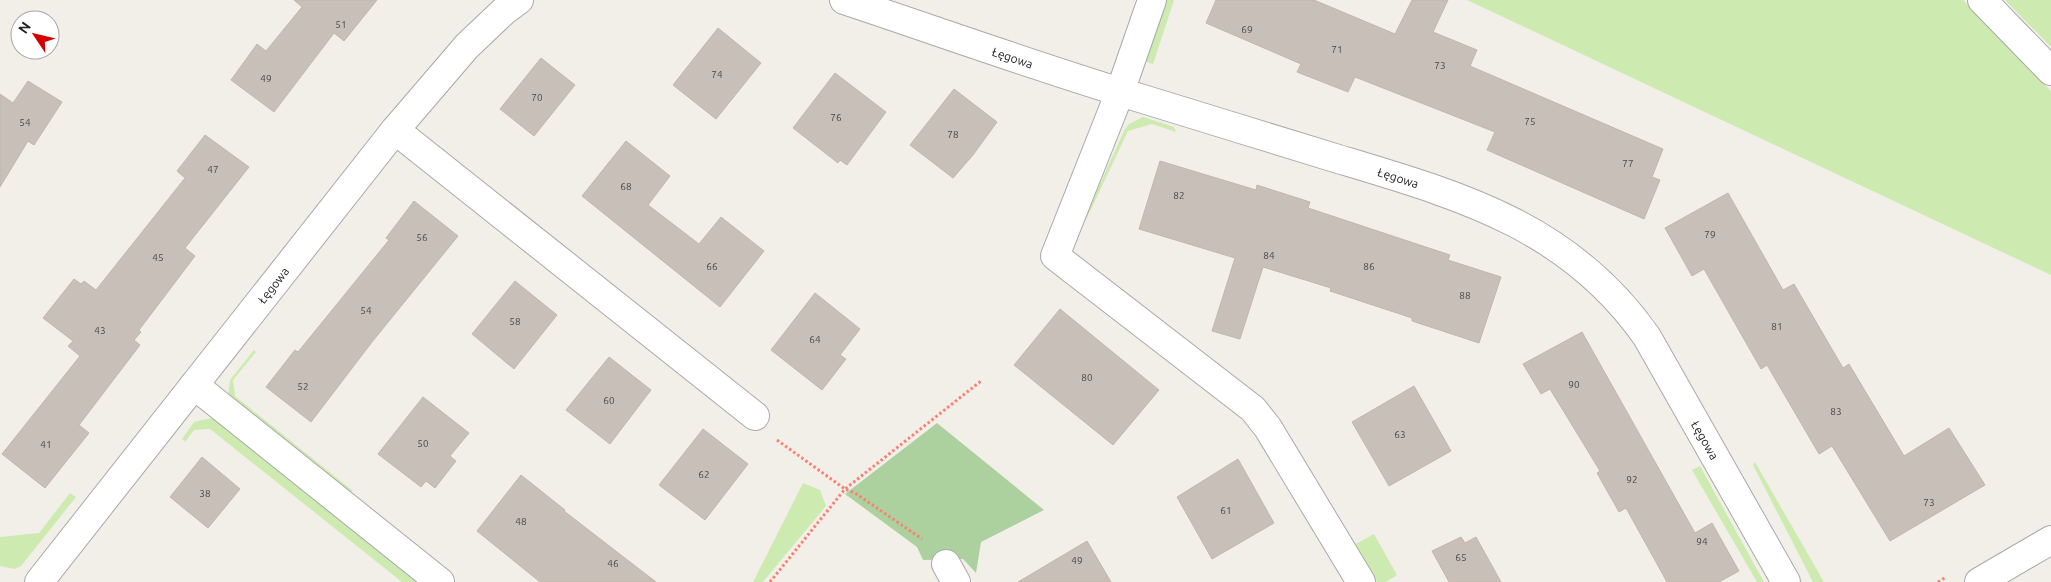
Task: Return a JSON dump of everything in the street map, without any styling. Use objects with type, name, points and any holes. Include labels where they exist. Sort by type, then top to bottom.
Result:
[{"type":"street","name":"Łęgowa","points":[[39,582],[395,130],[467,46],[504,11],[519,0]]},
{"type":"street","name":"Łęgowa","points":[[844,0],[1120,92],[1418,183],[1507,218],[1545,238],[1580,264],[1631,313],[1647,337],[1786,582]]},
{"type":"street","points":[[1152,0],[1120,92],[1055,256],[1253,409],[1268,428],[1361,582]]},
{"type":"street","points":[[1982,0],[2051,72]]},
{"type":"street","points":[[395,130],[756,416]]},
{"type":"street","points":[[194,385],[440,582]]},
{"type":"street","points":[[1979,582],[2051,540]]},
{"type":"path","points":[[770,582],[844,489],[981,381]]},
{"type":"path","points":[[756,416],[763,429],[800,458],[844,489],[854,493],[922,538],[929,544],[939,560],[951,573]]},
{"type":"green space","points":[[1160,0],[1174,0],[1153,64],[1141,60]]},
{"type":"green space","points":[[1467,0],[1963,0],[2051,91],[2051,275]]},
{"type":"green space","points":[[2005,0],[2051,0],[2051,47]]},
{"type":"green space","points":[[1143,117],[1174,127],[1176,132],[1152,124],[1128,131],[1086,220],[1087,212],[1125,129],[1129,124]]},
{"type":"green space","points":[[254,350],[256,352],[233,380],[235,396],[353,491],[346,494],[228,396],[230,380]]},
{"type":"green space","points":[[211,418],[423,582],[402,582],[210,429],[194,430],[185,442],[182,439],[194,422]]},
{"type":"green space","points":[[937,423],[1044,510],[981,542],[976,573],[963,559],[923,560],[917,547],[845,494]]},
{"type":"green space","points":[[1755,462],[1824,582],[1813,582],[1753,465]]},
{"type":"green space","points":[[1700,466],[1764,582],[1757,582],[1692,470]]},
{"type":"green space","points":[[803,483],[820,490],[826,506],[763,582],[753,582]]},
{"type":"green space","points":[[70,493],[76,497],[21,566],[15,569],[0,566],[0,537],[39,533]]},
{"type":"green space","points":[[1374,534],[1397,575],[1386,582],[1377,582],[1354,545]]},
{"type":"building","points":[[294,0],[377,0],[344,41],[334,33],[274,112],[231,80],[257,44],[266,51],[302,7]]},
{"type":"building","points":[[1216,0],[1314,0],[1395,34],[1412,0],[1448,0],[1433,32],[1477,50],[1470,66],[1663,149],[1652,177],[1660,180],[1644,219],[1487,150],[1495,132],[1355,77],[1348,92],[1297,72],[1301,64],[1206,23]]},
{"type":"building","points":[[718,28],[761,63],[716,119],[673,85]]},
{"type":"building","points":[[541,58],[575,85],[534,136],[500,109]]},
{"type":"building","points":[[835,73],[886,112],[847,165],[840,160],[838,163],[793,128]]},
{"type":"building","points":[[28,81],[62,102],[34,145],[28,141],[0,187],[0,94],[13,103]]},
{"type":"building","points":[[954,89],[997,122],[973,155],[953,178],[910,145]]},
{"type":"building","points":[[205,135],[249,167],[185,248],[195,256],[139,330],[141,332],[134,340],[140,345],[79,425],[89,433],[45,488],[2,454],[80,356],[68,346],[73,341],[43,318],[74,279],[81,284],[84,281],[96,290],[185,178],[177,171]]},
{"type":"building","points":[[626,141],[670,176],[648,205],[699,244],[721,217],[764,251],[720,307],[582,196]]},
{"type":"building","points":[[1160,161],[1256,190],[1257,185],[1310,202],[1308,208],[1450,255],[1448,260],[1501,277],[1479,343],[1412,321],[1412,318],[1330,291],[1331,288],[1263,267],[1240,339],[1212,331],[1235,258],[1139,229]]},
{"type":"building","points":[[1728,193],[1783,290],[1794,284],[1843,368],[1849,364],[1904,456],[1949,428],[1985,485],[1890,541],[1832,446],[1819,454],[1767,365],[1761,369],[1704,269],[1692,276],[1665,228]]},
{"type":"building","points":[[414,201],[458,236],[372,342],[311,422],[266,387],[295,350],[298,352],[389,240],[386,238]]},
{"type":"building","points":[[515,281],[557,315],[514,369],[472,334]]},
{"type":"building","points":[[815,293],[860,329],[840,355],[846,359],[822,390],[771,350]]},
{"type":"building","points":[[1060,309],[1159,390],[1113,445],[1014,365]]},
{"type":"building","points":[[1582,332],[1695,533],[1712,523],[1739,571],[1719,582],[1667,582],[1626,508],[1619,512],[1597,473],[1600,471],[1550,389],[1541,394],[1523,364]]},
{"type":"building","points":[[609,357],[651,390],[610,444],[566,410]]},
{"type":"building","points":[[1414,386],[1451,451],[1389,486],[1352,422]]},
{"type":"building","points":[[423,397],[469,433],[450,456],[456,461],[435,488],[426,481],[421,487],[378,454]]},
{"type":"building","points":[[703,429],[748,464],[705,520],[659,485]]},
{"type":"building","points":[[202,457],[240,489],[208,528],[170,497]]},
{"type":"building","points":[[1238,459],[1274,523],[1212,559],[1177,497]]},
{"type":"building","points":[[521,475],[564,511],[656,582],[540,582],[477,531]]},
{"type":"building","points":[[1461,537],[1465,543],[1476,537],[1501,582],[1449,582],[1432,551]]},
{"type":"building","points":[[1087,541],[1111,582],[1018,582]]}]
